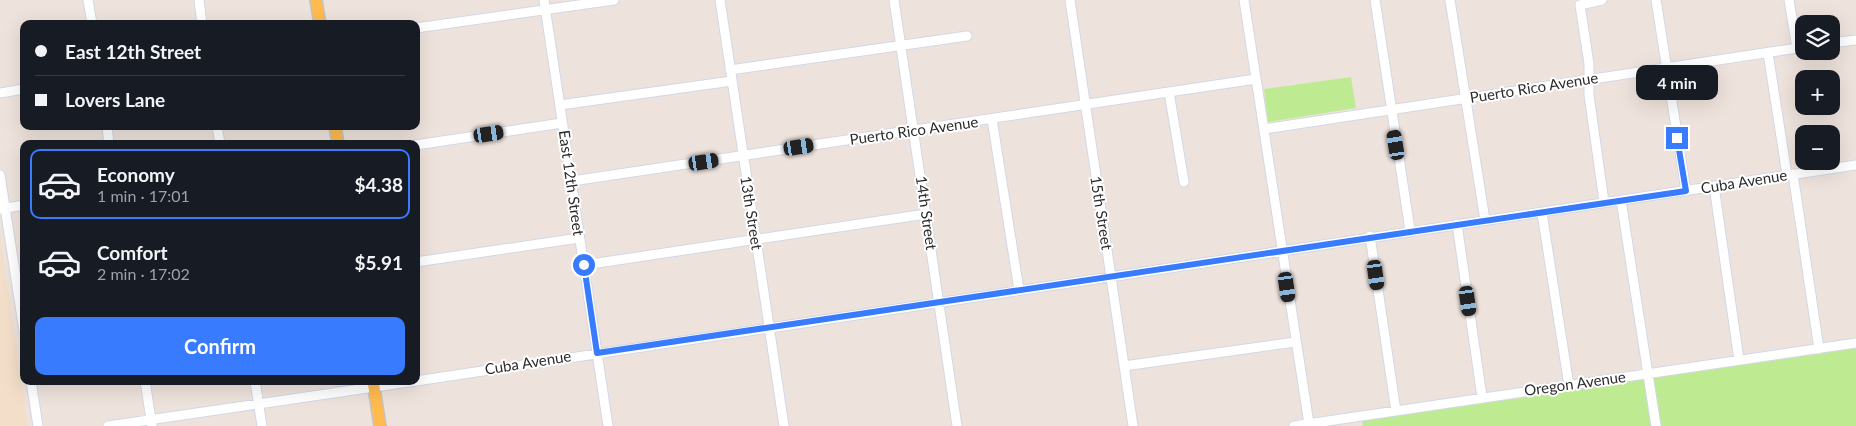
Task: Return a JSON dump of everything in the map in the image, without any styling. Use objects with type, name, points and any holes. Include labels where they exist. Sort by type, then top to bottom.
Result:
[{"type":"main road","points":[[316,0],[319,20]]},
{"type":"main road","points":[[374,385],[380,426]]},
{"type":"street","points":[[88,0],[91,20]]},
{"type":"street","points":[[198,0],[201,20]]},
{"type":"street","points":[[420,27],[545,4],[614,0]]},
{"type":"street","name":"13th Street","points":[[720,0],[784,426]]},
{"type":"street","name":"14th Street","points":[[894,0],[957,426]]},
{"type":"street","name":"15th Street","points":[[1073,0],[1084,105],[1133,426]]},
{"type":"street","points":[[1244,0],[1309,424]]},
{"type":"street","points":[[1375,0],[1410,230]]},
{"type":"street","points":[[1450,0],[1485,220]]},
{"type":"street","points":[[1602,0],[1580,5],[1589,79],[1589,95],[1604,202]]},
{"type":"street","points":[[1656,0],[1686,191]]},
{"type":"street","points":[[1789,0],[1795,26]]},
{"type":"street","name":"East 12th Street","points":[[545,4],[608,426]]},
{"type":"street","points":[[730,70],[966,36]]},
{"type":"street","points":[[1840,42],[1856,40]]},
{"type":"street","name":"Puerto Rico Avenue","points":[[1264,129],[1795,49]]},
{"type":"street","points":[[1768,53],[1819,348]]},
{"type":"street","name":"Puerto Rico Avenue","points":[[572,181],[1256,79]]},
{"type":"street","points":[[560,105],[732,80]]},
{"type":"street","points":[[0,93],[20,90]]},
{"type":"street","points":[[1169,92],[1184,182]]},
{"type":"street","points":[[992,119],[1020,290]]},
{"type":"street","points":[[420,144],[562,123]]},
{"type":"street","name":"Cuba Avenue","points":[[420,380],[1410,230],[1542,213],[1856,164]]},
{"type":"street","points":[[0,175],[2,208],[20,308]]},
{"type":"street","points":[[1714,186],[1739,360]]},
{"type":"street","points":[[1621,200],[1656,426]]},
{"type":"street","points":[[2,208],[20,206]]},
{"type":"street","points":[[1542,213],[1569,386]]},
{"type":"street","points":[[584,265],[926,214]]},
{"type":"street","points":[[1457,224],[1482,397]]},
{"type":"street","points":[[1370,236],[1396,411]]},
{"type":"street","points":[[420,261],[579,238]]},
{"type":"street","points":[[1124,366],[1295,342]]},
{"type":"street","name":"Oregon Avenue","points":[[1294,426],[1856,343]]},
{"type":"street","points":[[32,385],[38,426]]},
{"type":"street","points":[[146,385],[152,423]]},
{"type":"street","points":[[256,385],[262,426]]},
{"type":"street","name":"Cuba Avenue","points":[[108,426],[152,423],[368,385]]},
{"type":"shaded area","points":[[0,236],[20,372],[20,385],[22,385],[28,426],[0,426]]},
{"type":"green space","points":[[1351,77],[1356,108],[1268,122],[1264,89]]},
{"type":"green space","points":[[1856,348],[1856,426],[1363,426],[1362,421]]},
{"type":"route","points":[[584,265],[597,353],[1370,236],[1686,191],[1677,138]]}]
